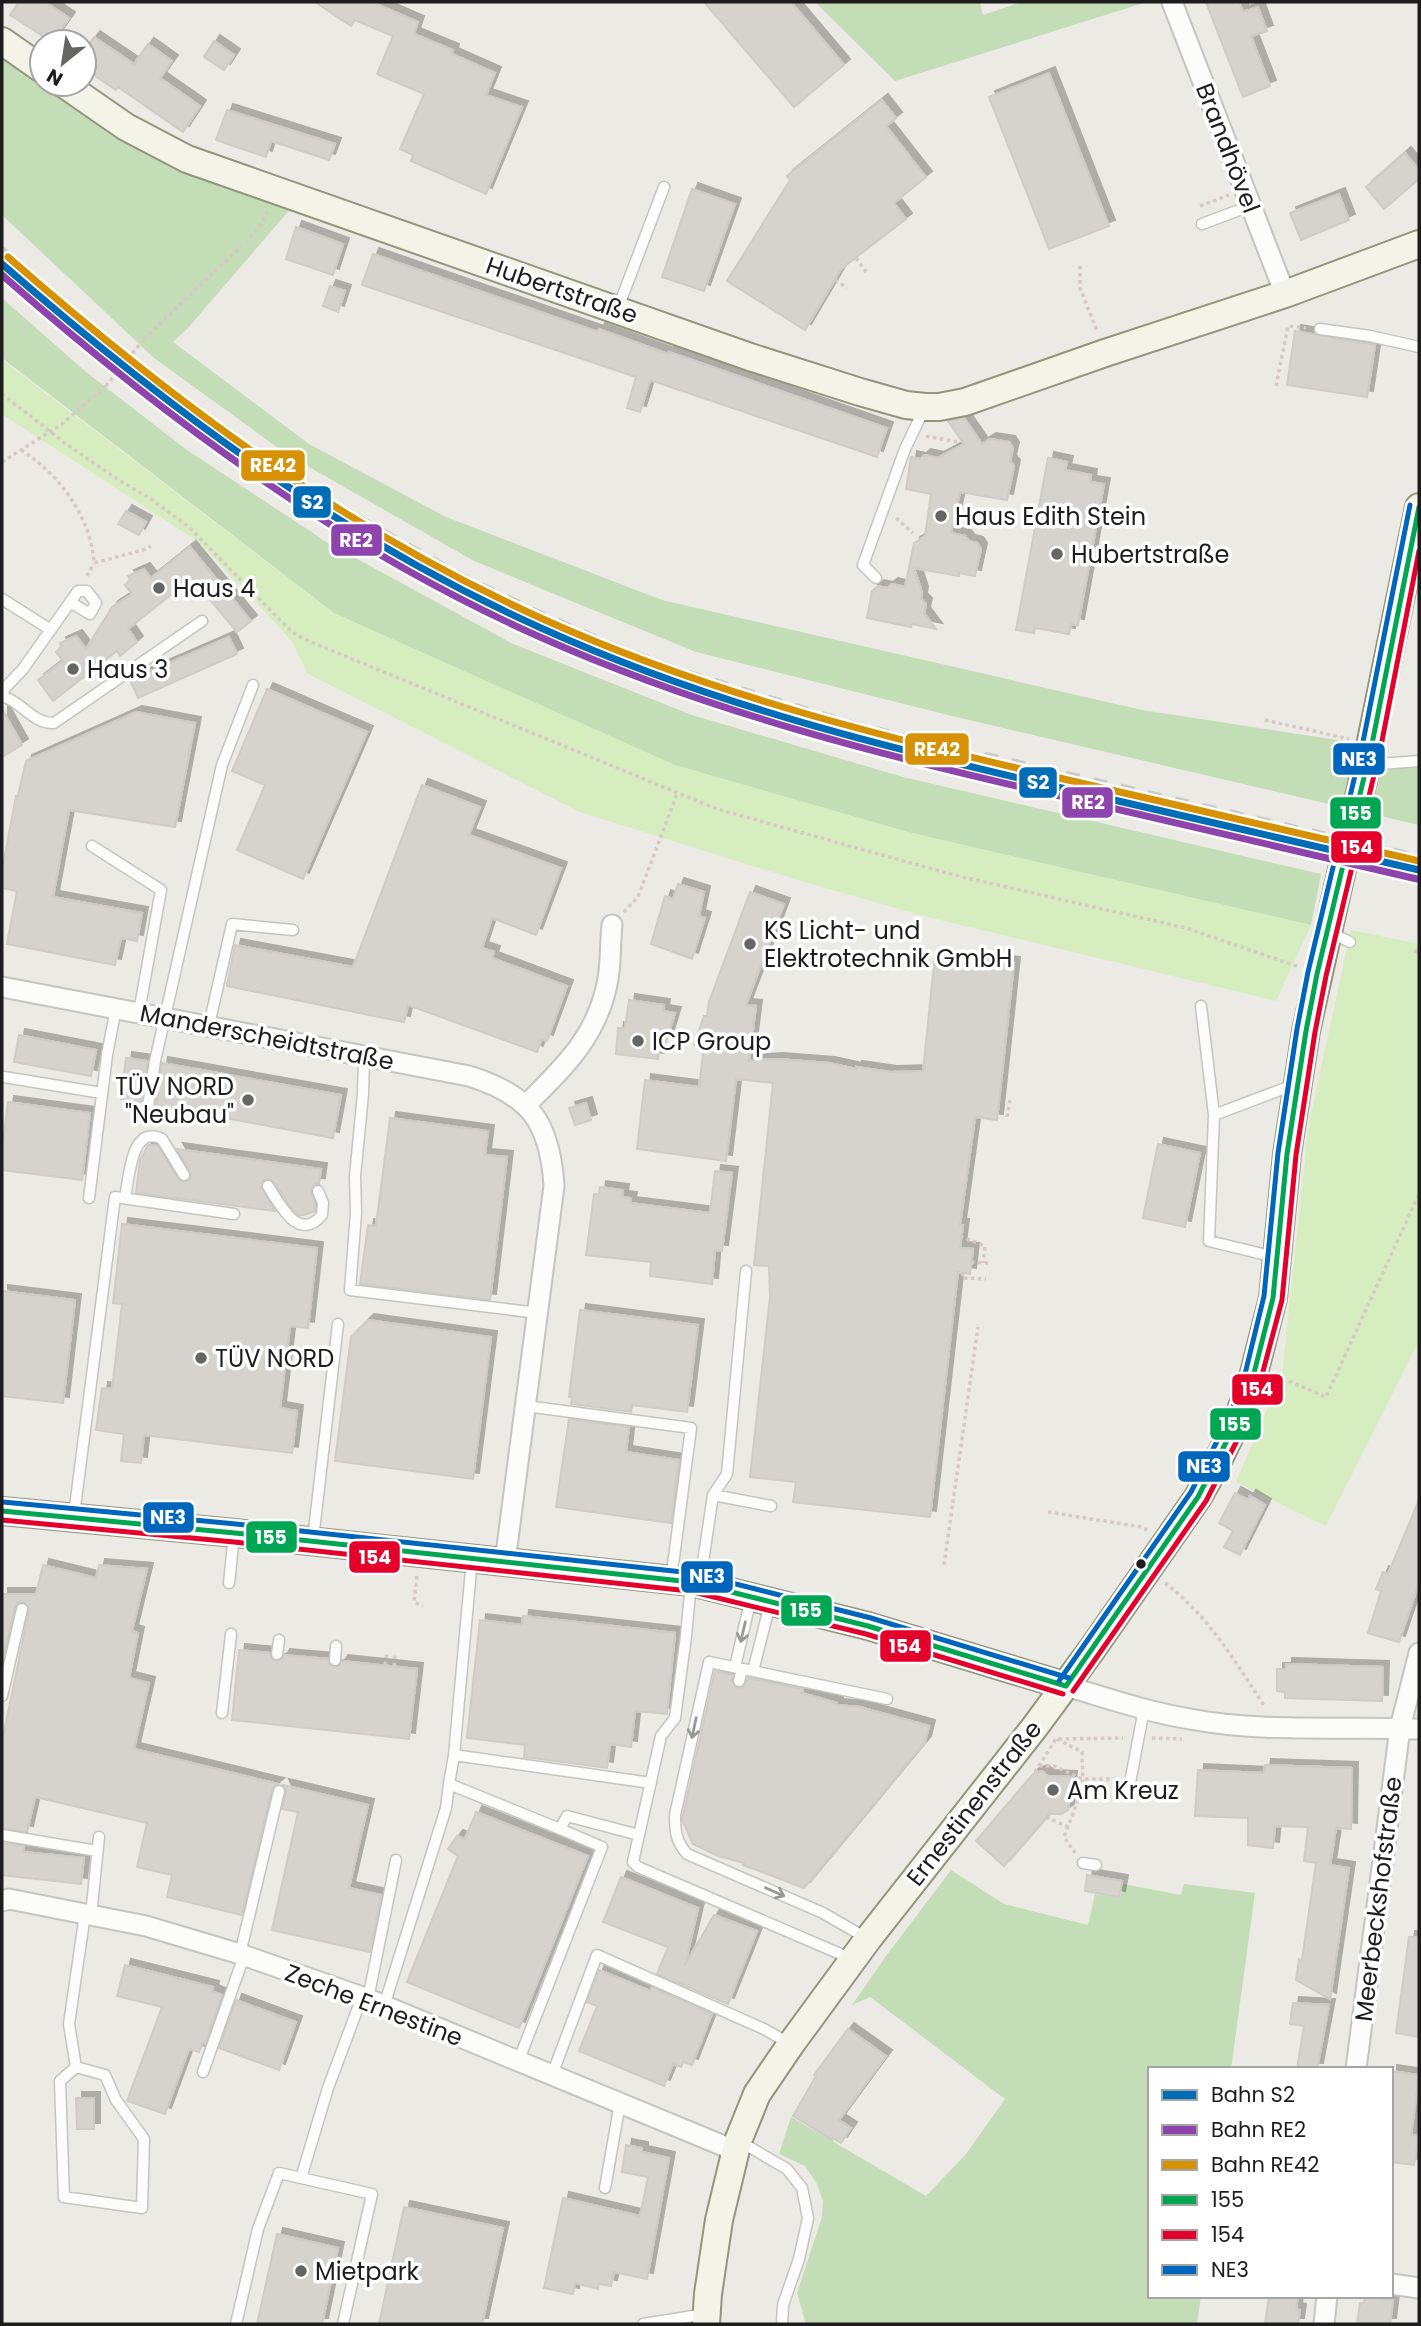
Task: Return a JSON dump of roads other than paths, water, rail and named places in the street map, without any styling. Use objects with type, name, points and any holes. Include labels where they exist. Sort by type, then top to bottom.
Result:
[{"type":"street","name":"Brandhövel","points":[[1172,2],[1285,294]]},
{"type":"street","points":[[2,41],[28,59]]},
{"type":"street","name":"Hubertstraße","points":[[85,98],[155,144],[187,159],[750,357],[906,405],[939,407],[965,401],[1411,253]]},
{"type":"street","name":"Ernestinenstraße","points":[[706,2319],[719,2220],[737,2146],[757,2094],[860,1949],[1066,1686],[1166,1544],[1209,1477],[1237,1421],[1253,1377],[1273,1298],[1287,1154],[1318,974],[1339,936],[1338,887],[1367,763],[1419,507]]},
{"type":"street","points":[[526,1105],[583,1044],[608,981],[612,925]]},
{"type":"street","name":"Manderscheidtstraße","points":[[2,987],[469,1076],[511,1092],[526,1105],[548,1143],[553,1175],[538,1313],[505,1562]]},
{"type":"street","points":[[2,1511],[235,1533],[687,1582],[868,1626],[1144,1709],[1190,1720],[1278,1726],[1410,1729]]},
{"type":"street","name":"Meerbeckshofstraße","points":[[1356,2067],[1410,1729],[1419,1653]]},
{"type":"street","name":"Zeche Ernestine","points":[[2,1901],[9,1899],[146,1926],[242,1955],[372,2001],[620,2103],[737,2146]]},
{"type":"street","points":[[1393,2284],[1419,2288]]},
{"type":"street","points":[[1324,2324],[1327,2298]]},
{"type":"lane","points":[[618,309],[664,187]]},
{"type":"lane","points":[[1202,224],[1247,198]]},
{"type":"lane","points":[[1320,329],[1419,347]]},
{"type":"lane","points":[[876,578],[863,565],[905,449],[925,407]]},
{"type":"lane","points":[[2,599],[51,630]]},
{"type":"lane","points":[[70,603],[23,669],[5,688],[2,696],[16,701],[42,721],[54,723],[202,621]]},
{"type":"lane","points":[[146,1119],[155,1061],[222,765],[253,685]]},
{"type":"lane","points":[[1367,763],[1419,761]]},
{"type":"lane","points":[[92,846],[161,890],[139,1012]]},
{"type":"lane","points":[[209,1025],[232,924],[293,930]]},
{"type":"lane","points":[[1201,1006],[1214,1115],[1209,1241],[1278,1258]]},
{"type":"lane","points":[[89,1198],[116,1007]]},
{"type":"lane","points":[[364,1055],[350,1290],[538,1313]]},
{"type":"lane","points":[[4,1077],[102,1093]]},
{"type":"lane","points":[[1214,1115],[1299,1082]]},
{"type":"lane","points":[[125,1198],[134,1151],[141,1140],[158,1136],[169,1148],[184,1175]]},
{"type":"lane","points":[[268,1186],[285,1212],[294,1221],[305,1225],[312,1224],[324,1209],[318,1191]]},
{"type":"lane","points":[[74,1519],[115,1197],[234,1214]]},
{"type":"lane","points":[[687,1582],[713,1495],[727,1474],[746,1271]]},
{"type":"lane","points":[[313,1542],[338,1324]]},
{"type":"lane","points":[[526,1406],[691,1428],[686,1636],[675,1718],[662,1736],[633,1861],[638,1867],[860,1949]]},
{"type":"lane","points":[[713,1495],[771,1506]]},
{"type":"lane","points":[[229,1583],[235,1533]]},
{"type":"lane","points":[[301,2178],[328,2088],[372,2001],[446,1808],[454,1755],[472,1558]]},
{"type":"lane","points":[[739,1681],[748,1670],[761,1600]]},
{"type":"lane","points":[[757,1685],[748,1670],[761,1600]]},
{"type":"lane","points":[[2,1696],[22,1609]]},
{"type":"lane","points":[[222,1713],[231,1634]]},
{"type":"lane","points":[[277,1654],[279,1640]]},
{"type":"lane","points":[[335,1660],[336,1646]]},
{"type":"lane","points":[[860,1949],[823,1913],[687,1854],[679,1845],[674,1832],[675,1815],[709,1662],[887,1699]]},
{"type":"lane","points":[[1130,1783],[1144,1709]]},
{"type":"lane","points":[[454,1755],[651,1783]]},
{"type":"lane","points":[[450,1784],[602,1847],[518,2062]]},
{"type":"lane","points":[[203,2072],[242,1955],[279,1791]]},
{"type":"lane","points":[[560,1829],[568,1816],[639,1835]]},
{"type":"lane","points":[[2,1835],[97,1851]]},
{"type":"lane","points":[[76,2067],[69,2024],[99,1837]]},
{"type":"lane","points":[[372,2001],[396,1860]]},
{"type":"lane","points":[[1083,1863],[1096,1865]]},
{"type":"lane","points":[[552,2075],[597,1955],[764,2029],[791,2044]]},
{"type":"lane","points":[[76,2067],[105,2075],[116,2100],[144,2139],[142,2208],[64,2197],[60,2081],[76,2067]]},
{"type":"lane","points":[[605,2188],[620,2103]]},
{"type":"lane","points":[[737,2146],[787,2169],[802,2189],[808,2218],[799,2259],[783,2305],[782,2324]]},
{"type":"lane","points":[[236,2324],[258,2229],[279,2173],[372,2194],[343,2324]]},
{"type":"lane","points":[[643,2324],[706,2319]]},
{"type":"railway","points":[[2,248],[76,314],[182,400],[317,493],[462,575],[612,644],[678,669],[856,724],[1419,856]]},
{"type":"rail line","name":"RE42","points":[[8,257],[197,412],[330,503],[471,584],[608,647],[737,693],[868,731],[1419,861]]},
{"type":"rail line","name":"S2","points":[[2,264],[192,419],[325,511],[467,592],[604,655],[734,702],[866,740],[1419,870]]},
{"type":"rail line","name":"RE2","points":[[2,275],[127,380],[258,477],[395,563],[466,602],[540,637],[670,689],[869,750],[1417,879]]},
{"type":"place","name":"Haus Edith Stein","points":[[941,516]]},
{"type":"place","name":"Hubertstraße","points":[[1057,554]]},
{"type":"place","name":"Haus 4","points":[[159,588]]},
{"type":"place","name":"Haus 3","points":[[73,669]]},
{"type":"place","name":"KS Licht- und Elektrotechnik GmbH","points":[[750,944]]},
{"type":"place","name":"ICP Group","points":[[638,1041]]},
{"type":"place","name":"TÜV NORD \"Neubau\"","points":[[248,1100]]},
{"type":"place","name":"TÜV NORD","points":[[201,1358]]},
{"type":"place","name":"Am Kreuz","points":[[1053,1790]]},
{"type":"place","name":"Mietpark","points":[[301,2271]]}]
